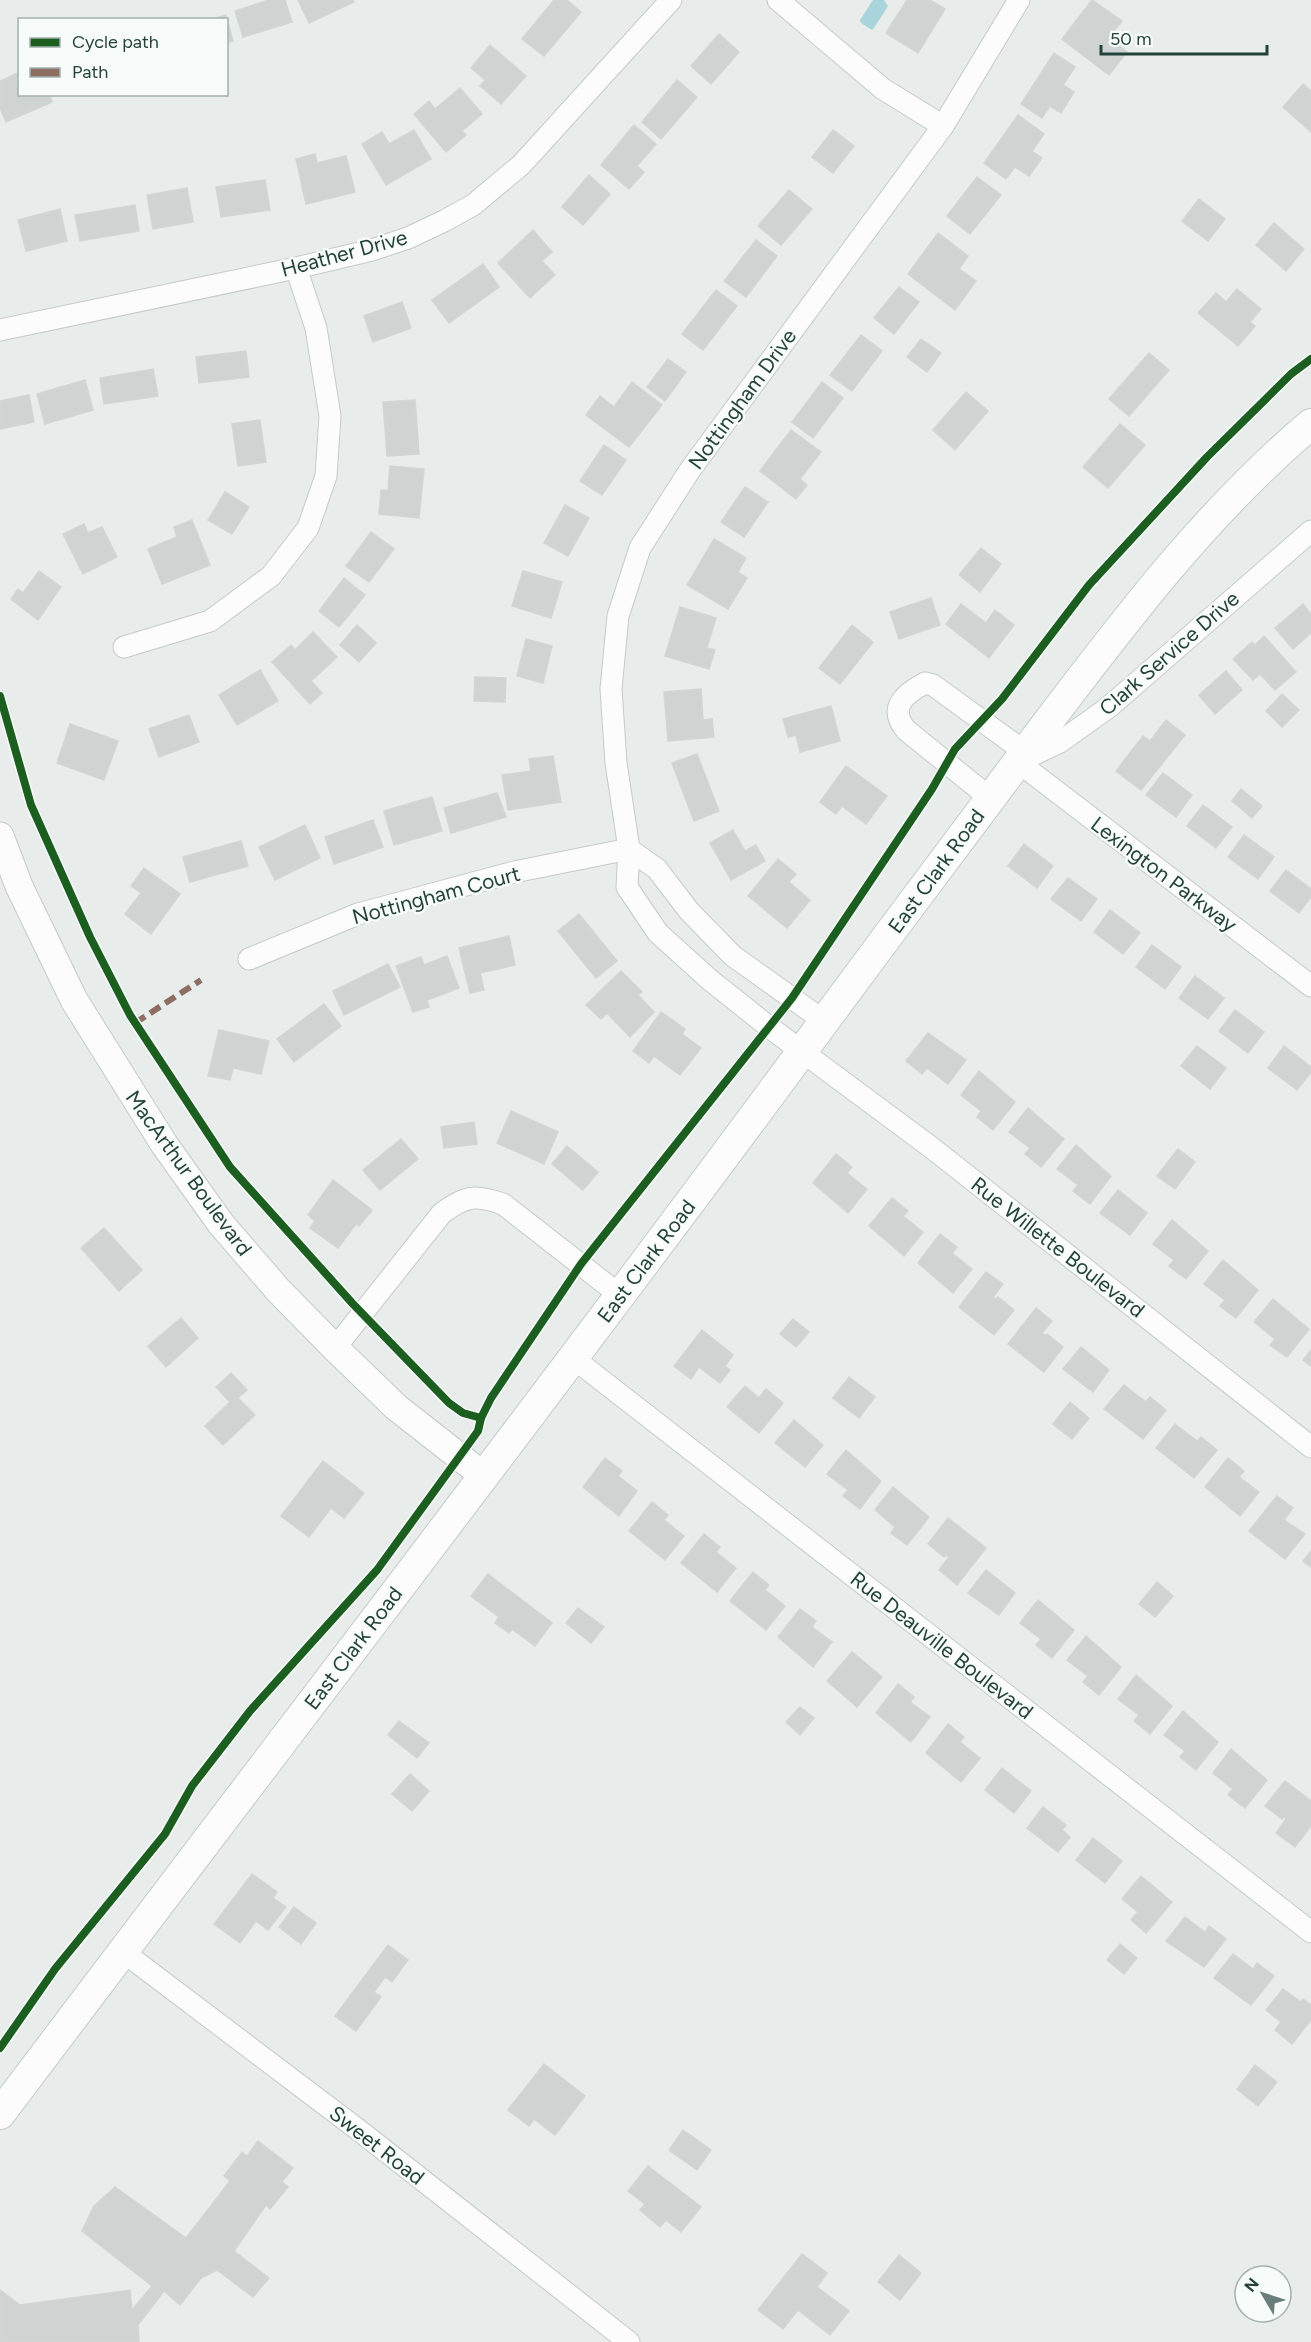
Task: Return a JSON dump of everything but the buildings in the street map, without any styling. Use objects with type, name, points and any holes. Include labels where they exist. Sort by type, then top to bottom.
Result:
[{"type":"main road","name":"East Clark Road","points":[[0,2114],[621,1296],[990,798],[1126,619],[1184,550],[1245,484],[1311,424]]},
{"type":"street","name":"Heather Drive","points":[[0,330],[296,268],[372,250],[408,238],[473,205],[500,184],[538,148],[671,0]]},
{"type":"street","points":[[778,0],[883,89],[943,126]]},
{"type":"street","name":"Nottingham Drive","points":[[801,1052],[710,980],[658,933],[627,887],[629,849],[616,763],[612,689],[618,616],[640,548],[690,470],[943,126],[1019,0]]},
{"type":"street","points":[[124,647],[210,621],[271,576],[308,528],[326,476],[330,416],[316,328],[296,268]]},
{"type":"street","name":"Clark Service Drive","points":[[1021,757],[1060,741],[1108,707],[1311,531]]},
{"type":"street","name":"Lexington Parkway","points":[[990,798],[898,721],[898,706],[909,691],[925,683],[933,686],[1311,986]]},
{"type":"street","name":"MacArthur Boulevard","points":[[0,836],[19,886],[74,1000],[164,1144],[221,1224],[278,1290],[396,1407],[484,1476]]},
{"type":"street","points":[[629,849],[657,869],[689,911],[733,956],[824,1021]]},
{"type":"street","name":"Nottingham Court","points":[[249,959],[358,914],[514,872],[629,849]]},
{"type":"street","name":"Rue Willette Boulevard","points":[[801,1052],[941,1155],[1311,1447]]},
{"type":"street","points":[[335,1348],[442,1213],[461,1200],[480,1196],[503,1204],[621,1296]]},
{"type":"street","name":"Rue Deauville Boulevard","points":[[573,1358],[1311,1932]]},
{"type":"street","name":"Sweet Road","points":[[122,1951],[356,2128],[629,2342]]},
{"type":"water","points":[[873,0],[884,0],[888,6],[872,30],[860,20]]},
{"type":"marked path","points":[[135,1023],[201,980]]},
{"type":"cycle path","points":[[0,2048],[55,1969],[165,1834],[192,1786],[250,1711],[377,1570],[478,1431],[481,1418],[491,1398],[581,1264],[792,998],[932,789],[955,749],[1002,699],[1089,585],[1207,457],[1291,374],[1311,359]]},
{"type":"cycle path","points":[[0,696],[31,805],[90,937],[130,1015],[230,1167],[353,1304],[449,1403],[463,1413],[481,1418]]}]
